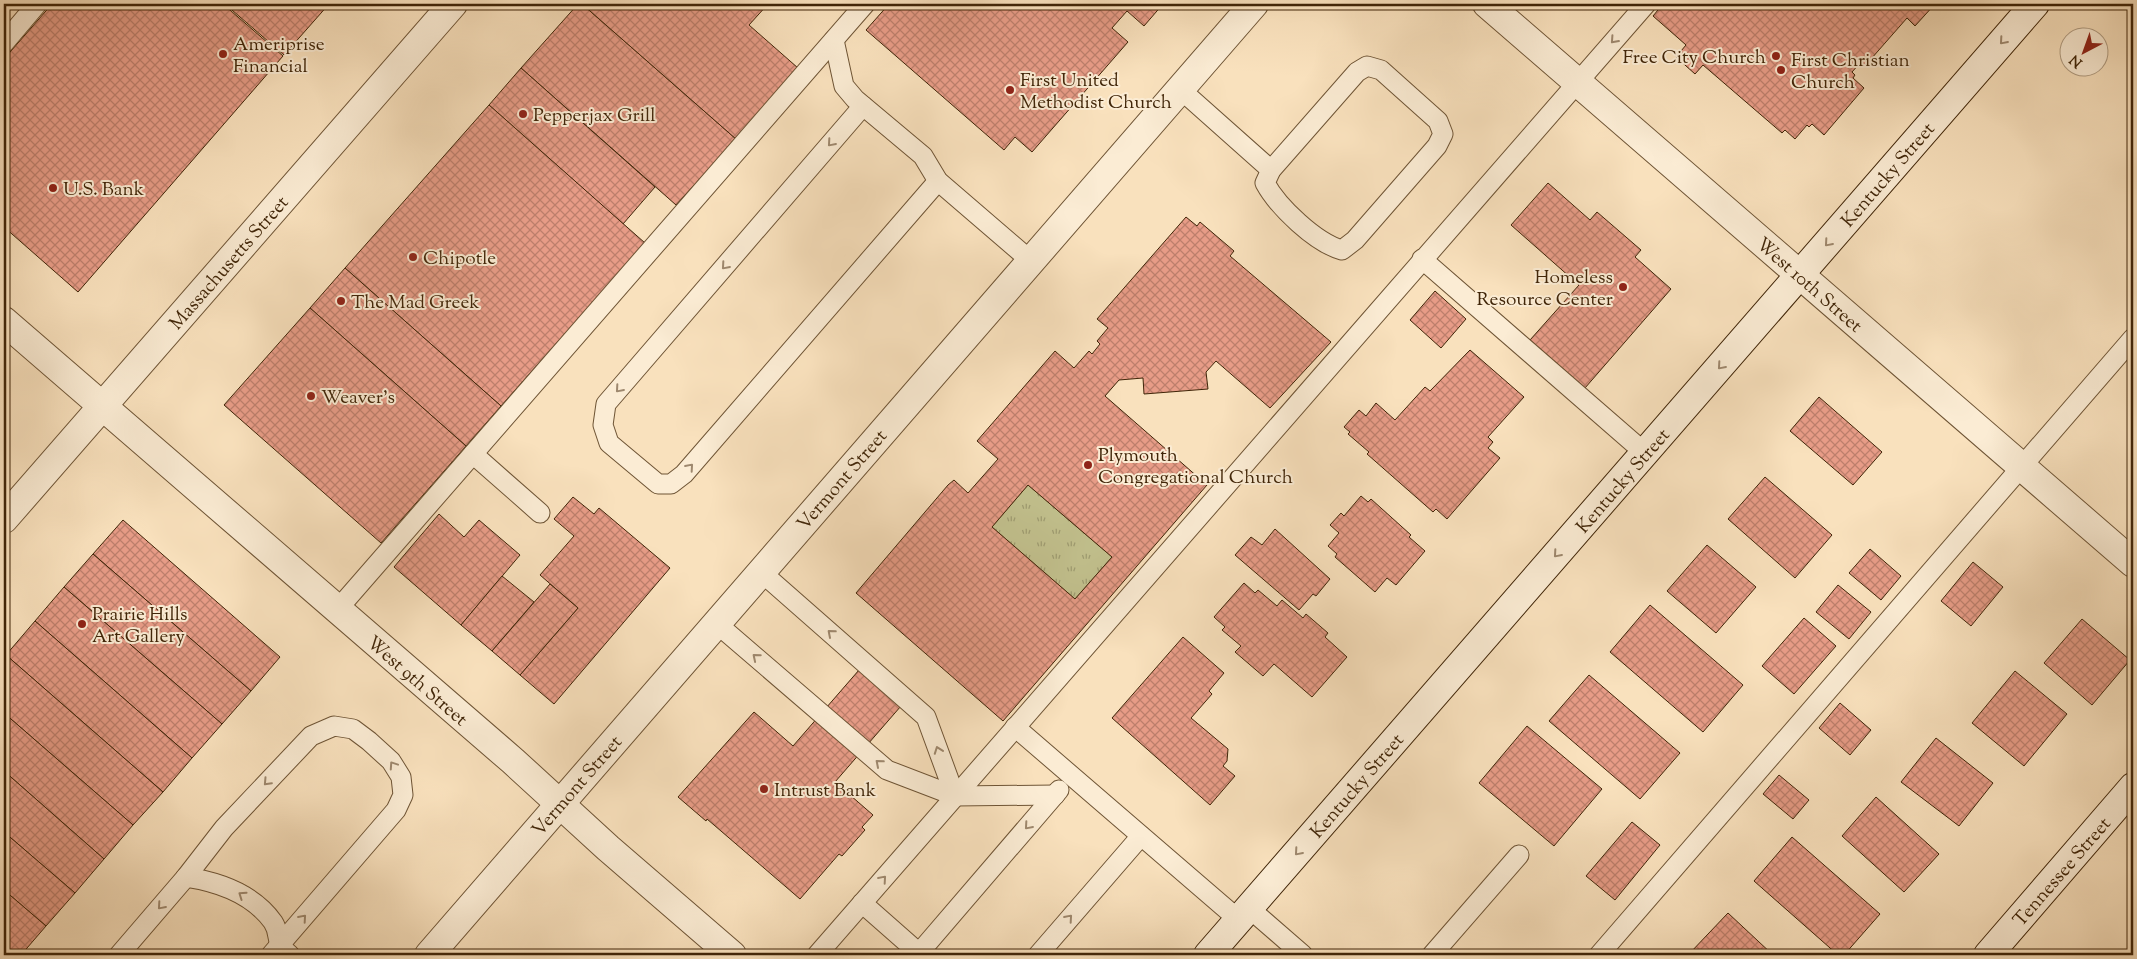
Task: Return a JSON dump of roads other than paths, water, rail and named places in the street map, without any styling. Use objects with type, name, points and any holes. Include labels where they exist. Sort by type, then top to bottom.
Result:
[{"type":"street","name":"Massachusetts Street","points":[[4,519],[453,4]]},
{"type":"street","name":"Vermont Street","points":[[429,955],[1254,4]]},
{"type":"street","name":"West 10th Street","points":[[1487,4],[2133,564]]},
{"type":"street","name":"Kentucky Street","points":[[1208,955],[2035,4]]},
{"type":"street","name":"West 9th Street","points":[[4,321],[513,761],[732,955]]},
{"type":"street","name":"Tennessee Street","points":[[1988,955],[2133,787]]},
{"type":"lane","points":[[4,43],[38,4]]},
{"type":"lane","points":[[337,610],[865,4]]},
{"type":"lane","points":[[817,955],[1646,4]]},
{"type":"lane","points":[[834,40],[844,86],[863,106],[923,156],[938,181],[1031,261]]},
{"type":"lane","points":[[1366,66],[1381,70],[1388,76],[1438,121],[1443,134],[1437,146],[1412,175],[1354,240],[1342,250],[1328,246],[1273,198],[1265,183],[1271,170],[1357,72],[1366,66]]},
{"type":"lane","points":[[1180,89],[1271,170]]},
{"type":"lane","points":[[863,106],[606,404],[603,425],[609,443],[658,484],[671,484],[684,474],[938,181]]},
{"type":"lane","points":[[1422,259],[1645,453]]},
{"type":"lane","points":[[1599,955],[2133,338]]},
{"type":"lane","points":[[473,454],[540,513]]},
{"type":"lane","points":[[761,572],[926,717],[955,796]]},
{"type":"lane","points":[[716,623],[887,770],[955,796],[1055,795]]},
{"type":"lane","points":[[119,955],[186,877],[224,828],[311,736],[334,726],[353,729],[391,761],[401,778],[403,795],[396,810],[280,952]]},
{"type":"lane","points":[[1016,727],[1141,836],[1244,914],[1303,955]]},
{"type":"lane","points":[[862,903],[920,954],[1071,775]]},
{"type":"lane","points":[[1038,955],[1141,836]]},
{"type":"lane","points":[[1432,955],[1519,855]]},
{"type":"lane","points":[[186,877],[230,887],[261,909],[274,924],[280,952]]},
{"type":"place","name":"Ameriprise Financial","points":[[223,54]]},
{"type":"place","name":"Free City Church","points":[[1776,56]]},
{"type":"place","name":"First Christian Church","points":[[1781,70]]},
{"type":"place","name":"First United Methodist Church","points":[[1010,90]]},
{"type":"place","name":"Pepperjax Grill","points":[[523,114]]},
{"type":"place","name":"U.S. Bank","points":[[53,188]]},
{"type":"place","name":"Chipotle","points":[[413,257]]},
{"type":"place","name":"Homeless Resource Center","points":[[1623,287]]},
{"type":"place","name":"The Mad Greek","points":[[341,301]]},
{"type":"place","name":"Weaver's","points":[[311,396]]},
{"type":"place","name":"Plymouth Congregational Church","points":[[1088,465]]},
{"type":"place","name":"Prairie Hills Art Gallery","points":[[82,624]]},
{"type":"place","name":"Intrust Bank","points":[[764,789]]}]
